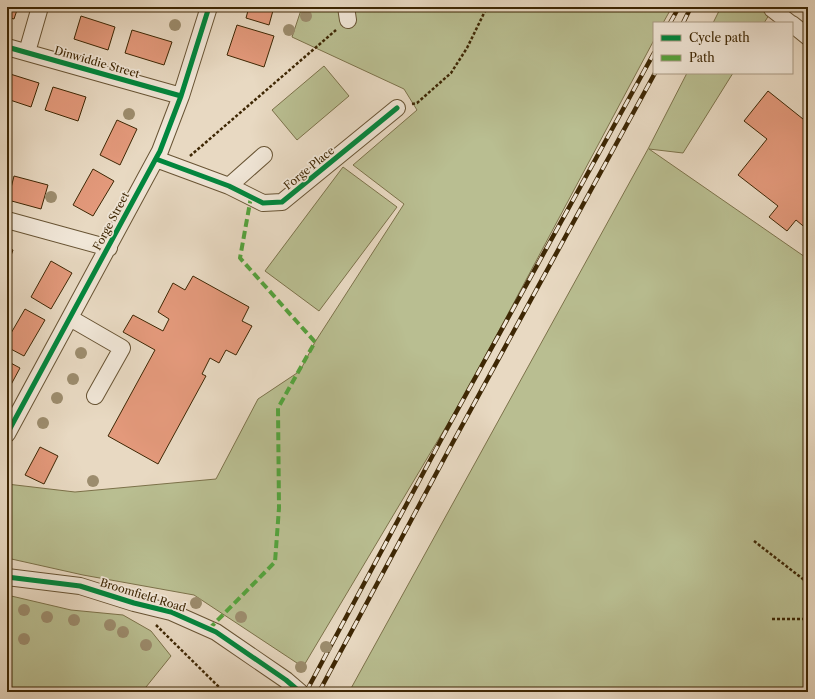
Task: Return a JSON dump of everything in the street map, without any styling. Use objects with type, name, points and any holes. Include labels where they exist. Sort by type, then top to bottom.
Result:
[{"type":"street","points":[[26,52],[40,7]]},
{"type":"street","name":"Forge Street","points":[[7,434],[156,159],[181,96],[209,7]]},
{"type":"street","points":[[774,7],[772,9],[788,22]]},
{"type":"street","points":[[793,25],[808,36]]},
{"type":"street","name":"Dinwiddie Street","points":[[7,47],[181,96]]},
{"type":"street","name":"Forge Place","points":[[156,159],[229,186],[263,203],[282,202],[397,108]]},
{"type":"street","points":[[229,186],[264,155]]},
{"type":"street","points":[[7,220],[108,248]]},
{"type":"street","points":[[70,318],[122,348],[95,396]]},
{"type":"street","name":"Broomfield Road","points":[[7,576],[80,586],[134,603],[171,612],[216,632],[286,680],[300,692]]},
{"type":"path","points":[[397,108],[417,103],[451,72],[467,48],[487,7]]},
{"type":"path","points":[[177,167],[347,13]]},
{"type":"path","points":[[754,541],[808,583]]},
{"type":"path","points":[[134,603],[224,692]]},
{"type":"path","points":[[772,619],[808,619]]},
{"type":"green space","points":[[302,7],[672,7],[664,22],[653,22],[653,42],[463,398],[303,667],[194,595],[83,575],[7,558],[7,484],[75,492],[216,479],[258,399],[300,371],[315,342],[404,204],[353,165],[417,110],[404,89],[292,37]]},
{"type":"green space","points":[[721,7],[774,7],[765,22],[714,22]]},
{"type":"green space","points":[[324,66],[349,96],[297,140],[272,110]]},
{"type":"green space","points":[[686,74],[732,74],[683,153],[649,149],[808,259],[808,692],[349,692],[648,149]]},
{"type":"green space","points":[[343,167],[397,207],[319,311],[265,271]]},
{"type":"green space","points":[[7,595],[71,610],[123,615],[151,631],[171,656],[142,692],[7,692]]},
{"type":"building","points":[[7,7],[18,7],[14,19],[7,17]]},
{"type":"building","points":[[171,7],[186,7],[185,11]]},
{"type":"building","points":[[249,7],[274,7],[269,25],[246,18]]},
{"type":"building","points":[[81,16],[115,27],[108,50],[74,39]]},
{"type":"building","points":[[237,25],[274,36],[264,67],[227,55]]},
{"type":"building","points":[[132,30],[172,42],[164,65],[125,53]]},
{"type":"building","points":[[7,73],[39,83],[31,107],[7,99]]},
{"type":"building","points":[[53,87],[86,97],[78,121],[45,110]]},
{"type":"building","points":[[768,91],[808,123],[808,230],[796,220],[787,231],[769,217],[778,206],[738,175],[767,139],[744,121]]},
{"type":"building","points":[[117,120],[137,129],[120,165],[100,155]]},
{"type":"building","points":[[93,169],[114,181],[93,216],[73,205]]},
{"type":"building","points":[[14,176],[48,185],[41,209],[8,200]]},
{"type":"building","points":[[7,248],[13,250],[7,267]]},
{"type":"building","points":[[51,261],[72,273],[51,309],[31,297]]},
{"type":"building","points":[[193,276],[249,307],[242,321],[252,326],[236,355],[226,350],[219,363],[210,358],[202,374],[206,376],[158,464],[108,436],[155,350],[123,332],[133,315],[163,331],[169,319],[158,312],[173,283],[185,290]]},
{"type":"building","points":[[25,309],[45,320],[24,356],[7,347],[7,340]]},
{"type":"building","points":[[7,361],[20,368],[7,392]]},
{"type":"building","points":[[40,447],[58,456],[44,484],[25,475]]},
{"type":"railway","points":[[671,22],[679,7]]},
{"type":"railway","points":[[684,22],[691,7]]},
{"type":"railway","points":[[306,692],[442,438],[653,55]]},
{"type":"railway","points":[[319,692],[452,444],[654,74]]},
{"type":"marked path","points":[[209,629],[275,562],[279,508],[278,408],[315,342],[240,258],[251,197]]},
{"type":"cycle path","points":[[7,434],[160,151],[181,96],[209,7]]},
{"type":"cycle path","points":[[7,47],[181,96]]},
{"type":"cycle path","points":[[156,159],[229,186],[263,203],[282,202],[397,108]]},
{"type":"cycle path","points":[[7,577],[80,586],[134,603],[171,612],[216,632],[286,680],[300,692]]}]
